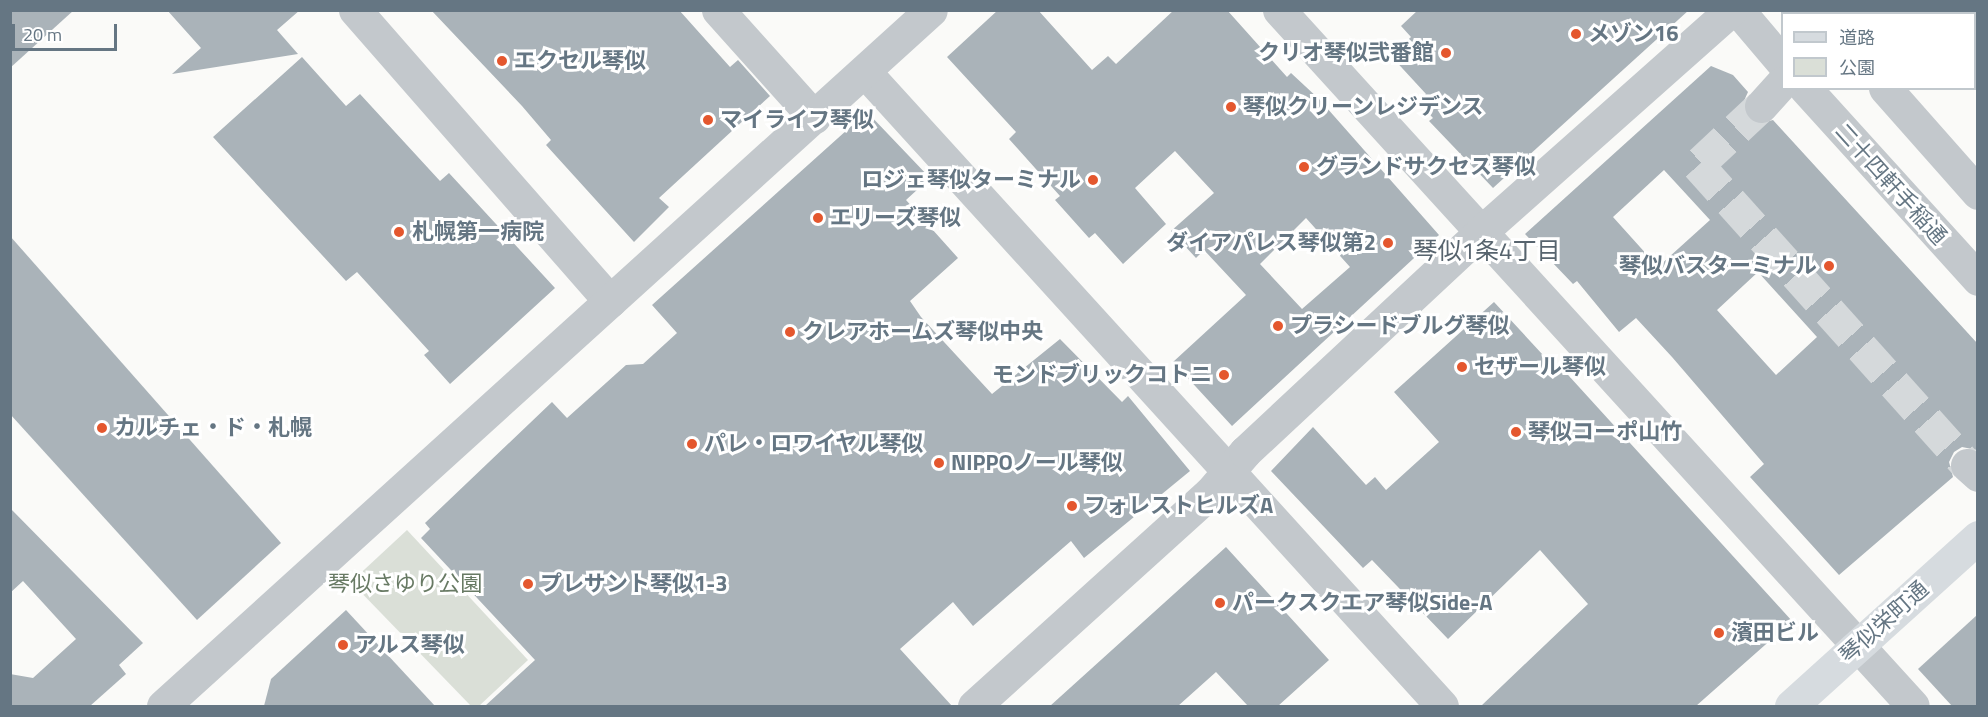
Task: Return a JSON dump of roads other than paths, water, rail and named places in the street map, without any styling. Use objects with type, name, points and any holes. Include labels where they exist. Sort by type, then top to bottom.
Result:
[{"type":"main road","name":"琴似栄町通","points":[[1791,706],[1977,537]]},
{"type":"street","points":[[355,10],[610,301]]},
{"type":"street","points":[[718,10],[814,117]]},
{"type":"street","points":[[163,706],[931,10]]},
{"type":"street","points":[[1279,10],[1913,706]]},
{"type":"street","points":[[974,706],[1230,470],[1481,232],[1731,10]]},
{"type":"street","points":[[1738,10],[1781,61]]},
{"type":"street","points":[[865,72],[1230,470],[1442,706]]},
{"type":"street","name":"二十四軒手稲通","points":[[1807,90],[1977,279]]},
{"type":"street","points":[[1887,90],[1977,193]]},
{"type":"tunnel","points":[[1761,106],[1698,165],[1967,465]]},
{"type":"place","name":"メゾン16","points":[[1576,34]]},
{"type":"place","name":"クリオ琴似弐番館","points":[[1446,53]]},
{"type":"place","name":"エクセル琴似","points":[[502,61]]},
{"type":"place","name":"琴似クリーンレジデンス","points":[[1231,107]]},
{"type":"place","name":"マイライフ琴似","points":[[708,120]]},
{"type":"place","name":"グランドサクセス琴似","points":[[1304,167]]},
{"type":"place","name":"ロジェ琴似ターミナル","points":[[1093,180]]},
{"type":"place","name":"エリーズ琴似","points":[[818,218]]},
{"type":"place","name":"札幌第一病院","points":[[399,232]]},
{"type":"place","name":"ダイアパレス琴似第2","points":[[1388,243]]},
{"type":"place","name":"琴似バスターミナル","points":[[1829,266]]},
{"type":"place","name":"プラシードブルグ琴似","points":[[1278,326]]},
{"type":"place","name":"クレアホームズ琴似中央","points":[[790,332]]},
{"type":"place","name":"セザール琴似","points":[[1462,367]]},
{"type":"place","name":"モンドブリックコトニ","points":[[1224,375]]},
{"type":"place","name":"カルチェ・ド・札幌","points":[[102,428]]},
{"type":"place","name":"琴似コーポ山竹","points":[[1516,432]]},
{"type":"place","name":"パレ・ロワイヤル琴似","points":[[692,444]]},
{"type":"place","name":"NIPPOノール琴似","points":[[939,463]]},
{"type":"place","name":"フォレストヒルズA","points":[[1072,506]]},
{"type":"place","name":"プレサント琴似1-3","points":[[528,584]]},
{"type":"place","name":"パークスクエア琴似Side-A","points":[[1220,603]]},
{"type":"place","name":"濱田ビル","points":[[1719,633]]},
{"type":"place","name":"アルス琴似","points":[[343,645]]},
{"type":"district","name":"琴似1条4丁目","points":[[1487,251]]},
{"type":"park label","name":"琴似さゆり公園","points":[[405,584]]}]
